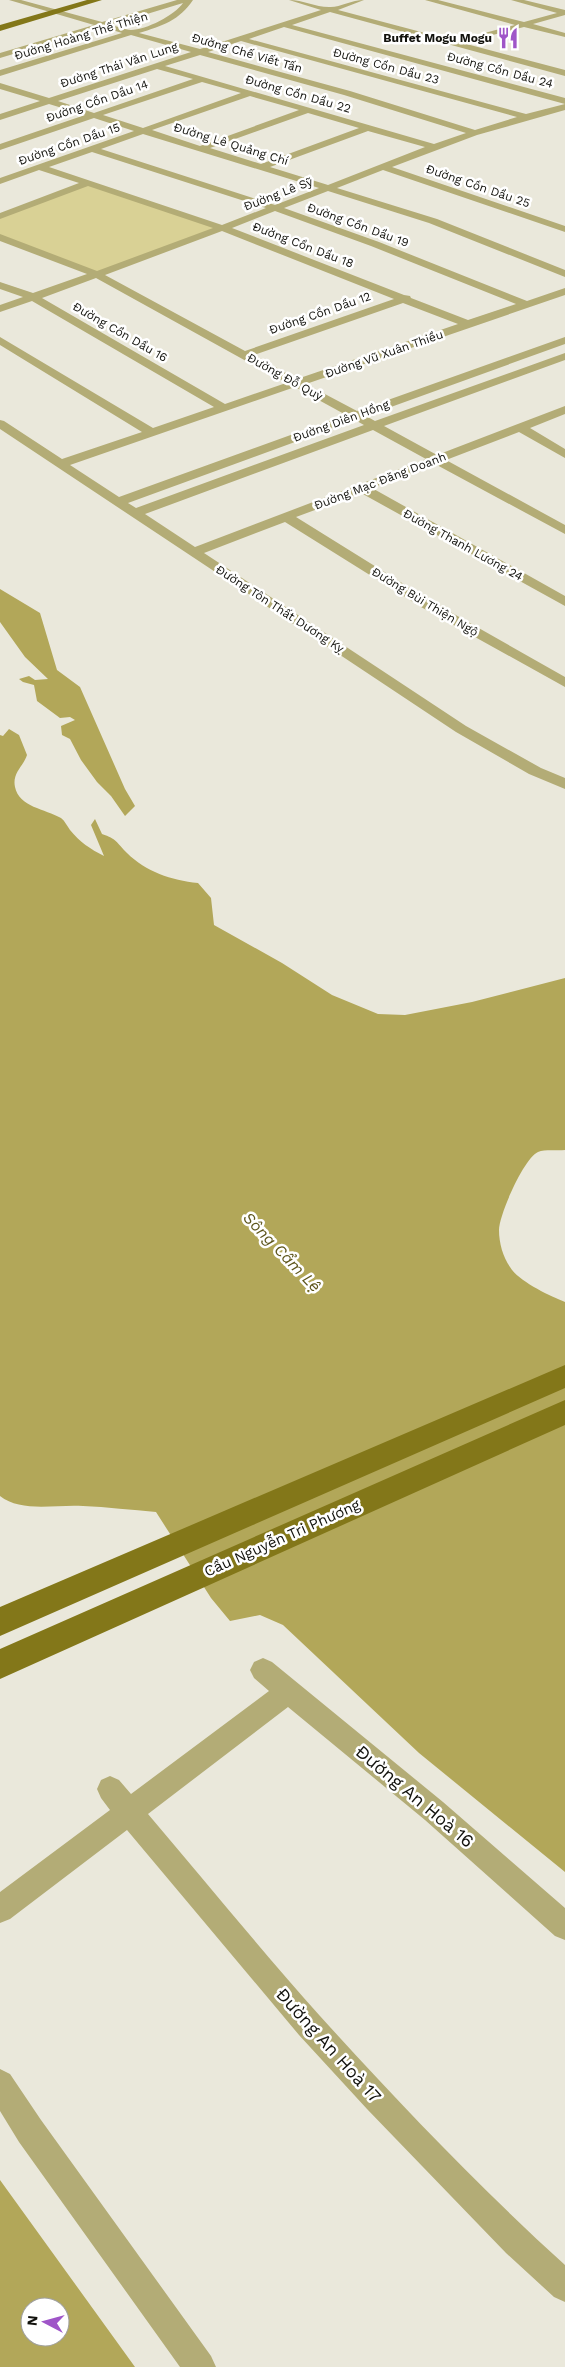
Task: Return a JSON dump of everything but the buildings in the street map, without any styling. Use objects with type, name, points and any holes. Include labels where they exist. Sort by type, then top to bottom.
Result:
[{"type":"main road","points":[[0,28],[78,0]]},
{"type":"main road","points":[[0,23],[97,0]]},
{"type":"main road","points":[[0,1622],[565,1376]]},
{"type":"main road","name":"Cầu Nguyễn Tri Phương","points":[[0,1664],[565,1412]]},
{"type":"street","name":"Đường Chế Viết Tấn","points":[[14,0],[347,93],[473,132]]},
{"type":"street","points":[[293,0],[565,73]]},
{"type":"street","points":[[337,0],[369,8]]},
{"type":"street","name":"Đường Thái Văn Lung","points":[[0,117],[360,0]]},
{"type":"street","points":[[429,0],[565,35]]},
{"type":"street","points":[[515,0],[565,13]]},
{"type":"street","points":[[0,56],[187,2]]},
{"type":"street","name":"Đường Hoàng Thế Thiện","points":[[0,74],[163,23],[187,2]]},
{"type":"street","points":[[480,38],[522,24],[565,13]]},
{"type":"street","name":"Đường Cồn Dầu 24","points":[[284,24],[565,101]]},
{"type":"street","points":[[471,35],[499,42]]},
{"type":"street","name":"Đường Cồn Dầu 23","points":[[241,39],[524,116]]},
{"type":"street","name":"Đường Cồn Dầu 22","points":[[156,66],[434,147]]},
{"type":"street","name":"Đường Cồn Dầu 14","points":[[0,147],[203,79]]},
{"type":"street","name":"Đường Lê Quảng Chí","points":[[0,86],[433,221],[565,274]]},
{"type":"street","name":"Đường Cồn Dầu 15","points":[[0,181],[250,93]]},
{"type":"street","name":"Đường Lê Sỹ","points":[[0,309],[223,228],[473,132],[524,116],[565,107]]},
{"type":"street","points":[[202,148],[309,110]]},
{"type":"street","points":[[262,167],[367,128]]},
{"type":"street","name":"Đường Cồn Dầu 19","points":[[93,149],[275,208],[375,244],[526,304]]},
{"type":"street","name":"Đường Cồn Dầu 18","points":[[39,167],[223,228],[406,298],[470,325]]},
{"type":"street","name":"Đường Cồn Dầu 25","points":[[383,167],[565,230]]},
{"type":"street","points":[[0,216],[88,183]]},
{"type":"street","points":[[551,224],[565,219]]},
{"type":"street","name":"Đường Đỗ Quỳ","points":[[0,237],[96,274],[565,530]]},
{"type":"street","name":"Đường Cồn Dầu 16","points":[[0,285],[33,297],[224,408]]},
{"type":"street","name":"Đường Vũ Xuân Thiều","points":[[60,464],[565,291]]},
{"type":"street","name":"Đường Cồn Dầu 12","points":[[244,355],[406,298]]},
{"type":"street","points":[[0,340],[152,433]]},
{"type":"street","name":"Đường Diên Hồng","points":[[118,502],[565,340]]},
{"type":"street","name":"Đường Diên Hồng","points":[[135,513],[565,356]]},
{"type":"street","name":"Đường Mạc Đăng Doanh","points":[[194,552],[565,410]]},
{"type":"street","name":"Đường Tôn Thất Dương Kỵ","points":[[0,424],[461,729],[535,771],[565,784]]},
{"type":"street","points":[[520,427],[565,454]]},
{"type":"street","name":"Đường Thanh Lương 24","points":[[362,488],[565,602]]},
{"type":"street","name":"Đường Bùi Thiện Ngộ","points":[[288,516],[426,604],[565,683]]},
{"type":"street","name":"Đường An Hoà 16","points":[[262,1670],[434,1811],[565,1926]]},
{"type":"street","points":[[0,1908],[288,1692]]},
{"type":"street","name":"Đường An Hoà 17","points":[[110,1789],[303,2018],[377,2099],[517,2242],[565,2286]]},
{"type":"street","points":[[0,2084],[41,2146],[200,2367]]},
{"type":"shaded area","points":[[88,183],[223,228],[96,274],[0,237],[0,216]]},
{"type":"water","points":[[0,589],[40,613],[57,670],[80,687],[125,789],[135,806],[125,816],[81,760],[70,739],[62,735],[61,726],[75,720],[70,717],[60,718],[37,701],[34,685],[19,679],[29,676],[35,680],[48,679],[25,657],[0,622]]},
{"type":"water","name":"Sông Cẩm Lệ","points":[[9,729],[19,735],[27,755],[16,774],[14,782],[17,794],[22,799],[34,807],[61,818],[81,842],[104,856],[91,825],[95,819],[102,834],[114,839],[134,860],[142,865],[178,880],[198,883],[211,898],[214,925],[282,963],[332,995],[378,1014],[405,1015],[472,1002],[565,978],[565,1150],[541,1151],[532,1156],[513,1188],[503,1212],[499,1230],[503,1254],[514,1272],[535,1288],[565,1302],[565,1872],[419,1753],[283,1625],[260,1615],[230,1621],[211,1598],[156,1512],[83,1506],[29,1506],[9,1501],[0,1496],[0,735],[3,736]]},
{"type":"water","points":[[0,2180],[135,2367],[0,2367]]},
{"type":"place","name":"Buffet Mogu Mogu","points":[[508,38]]}]
